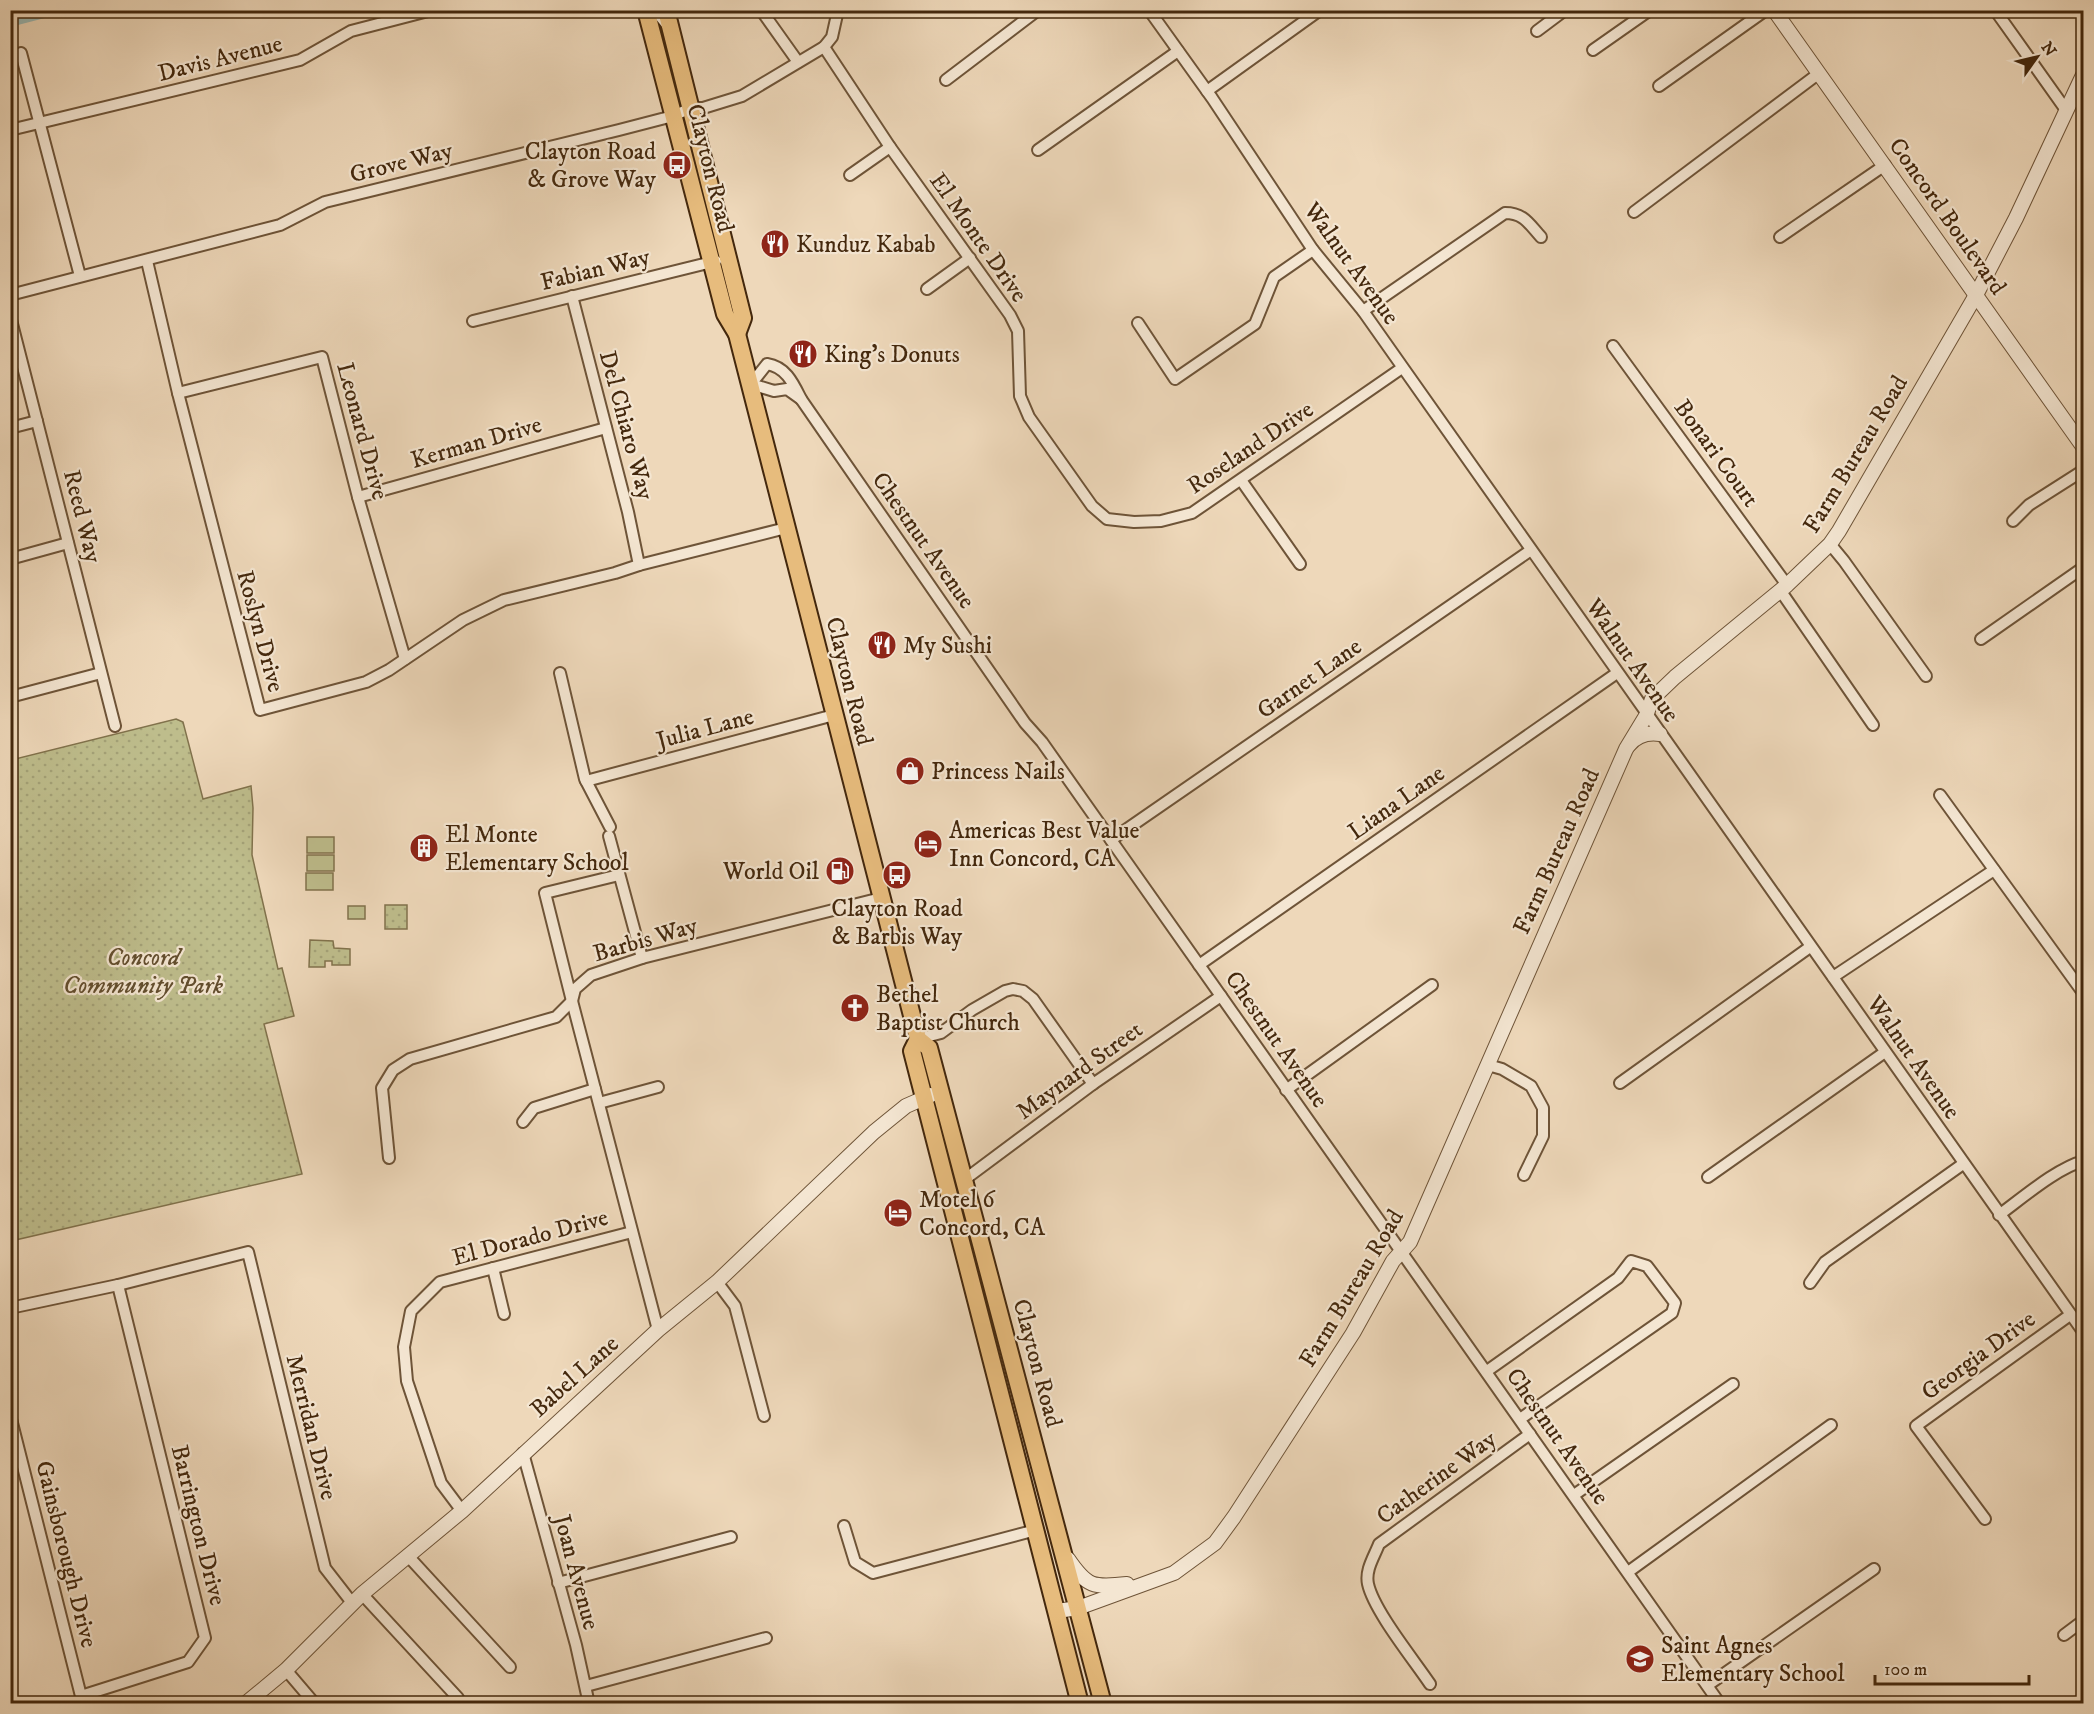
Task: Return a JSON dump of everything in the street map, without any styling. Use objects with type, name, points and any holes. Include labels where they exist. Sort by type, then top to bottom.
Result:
[{"type":"main road","name":"Clayton Road","points":[[646,10],[725,314],[737,334],[751,384],[918,1039],[928,1047],[932,1094],[1080,1704]]},
{"type":"main road","name":"Clayton Road","points":[[666,10],[743,318],[737,334]]},
{"type":"main road","name":"Clayton Road","points":[[932,1094],[964,1180],[1103,1704]]},
{"type":"street","name":"Davis Avenue","points":[[10,130],[300,60],[351,31],[432,10]]},
{"type":"street","points":[[656,10],[671,30]]},
{"type":"street","points":[[761,10],[798,62]]},
{"type":"street","points":[[824,48],[832,37],[838,10]]},
{"type":"street","points":[[946,80],[1038,10]]},
{"type":"street","name":"Walnut Avenue","points":[[1149,10],[1207,91],[1313,250],[1363,311],[1646,716],[2084,1333]]},
{"type":"street","points":[[1207,91],[1320,10]]},
{"type":"street","points":[[1537,31],[1565,10]]},
{"type":"street","points":[[1593,50],[1650,10]]},
{"type":"street","points":[[1659,86],[1766,10]]},
{"type":"street","name":"Concord Boulevard","points":[[1774,10],[2084,448]]},
{"type":"street","points":[[1995,10],[2066,110]]},
{"type":"street","name":"Grove Way","points":[[10,295],[280,225],[325,202],[674,116],[691,108],[703,108],[742,96],[824,48]]},
{"type":"street","name":"El Monte Drive","points":[[824,48],[890,147],[1010,315],[1018,331],[1020,396],[1029,417],[1092,506],[1107,519]]},
{"type":"street","points":[[1038,150],[1178,51]]},
{"type":"street","points":[[21,53],[80,276]]},
{"type":"street","name":"Farm Bureau Road","points":[[1057,1611],[1078,1608],[1179,1569],[1215,1543],[1234,1517],[1353,1333],[1394,1261],[1410,1242],[1626,749],[1635,730],[1646,716],[1652,699],[1675,677],[1784,587],[1830,544],[1839,531],[1976,295],[2016,218],[2084,73]]},
{"type":"street","points":[[1634,212],[1818,74]]},
{"type":"street","points":[[850,175],[890,147]]},
{"type":"street","points":[[1780,237],[1885,165]]},
{"type":"street","points":[[1363,311],[1505,213],[1516,213],[1523,216],[1541,237]]},
{"type":"street","points":[[1138,323],[1175,379],[1255,324],[1274,277],[1313,250]]},
{"type":"street","name":"Fabian Way","points":[[473,321],[728,258]]},
{"type":"street","points":[[927,288],[970,258]]},
{"type":"street","name":"Roslyn Drive","points":[[147,261],[178,393],[260,710],[366,682],[463,620],[504,600],[786,528]]},
{"type":"street","name":"Del Chiaro Way","points":[[572,296],[628,512],[639,565]]},
{"type":"street","name":"Reed Way","points":[[10,316],[115,726]]},
{"type":"street","name":"Bonari Court","points":[[1613,346],[1784,587],[1873,725]]},
{"type":"street","name":"Leonard Drive","points":[[178,393],[322,357],[358,497],[405,659]]},
{"type":"street","name":"Chestnut Avenue","points":[[751,384],[767,364],[782,369],[789,377],[801,399],[1025,723],[1042,742],[1720,1704]]},
{"type":"street","name":"Roseland Drive","points":[[1107,519],[1134,522],[1161,521],[1192,513],[1402,368]]},
{"type":"street","points":[[751,384],[774,391],[787,389],[801,399]]},
{"type":"street","points":[[10,428],[36,421]]},
{"type":"street","name":"Kerman Drive","points":[[358,497],[606,428]]},
{"type":"street","points":[[2013,521],[2029,505],[2084,470]]},
{"type":"street","points":[[1240,480],[1300,564]]},
{"type":"street","points":[[10,559],[68,543]]},
{"type":"street","points":[[1830,544],[1926,676]]},
{"type":"street","name":"Garnet Lane","points":[[1111,840],[1531,550]]},
{"type":"street","points":[[1981,639],[2084,567]]},
{"type":"street","points":[[10,697],[101,673]]},
{"type":"street","points":[[560,673],[580,764],[609,831],[642,958]]},
{"type":"street","name":"Liana Lane","points":[[1199,965],[1617,673]]},
{"type":"street","name":"Julia Lane","points":[[586,781],[834,715]]},
{"type":"street","points":[[1626,749],[1640,736],[1652,732],[1660,734]]},
{"type":"street","points":[[1940,795],[2084,994]]},
{"type":"street","points":[[1833,977],[1994,870]]},
{"type":"street","points":[[619,875],[545,893],[658,1330]]},
{"type":"street","name":"Barbis Way","points":[[389,1158],[382,1088],[393,1070],[410,1059],[556,1017],[572,1001],[575,989],[591,975],[642,958],[881,898]]},
{"type":"street","points":[[1620,1083],[1810,947]]},
{"type":"street","points":[[1286,1090],[1432,985]]},
{"type":"street","points":[[918,1039],[941,1033],[994,995],[1013,989],[1023,991],[1033,999],[1093,1084]]},
{"type":"street","name":"Maynard Street","points":[[964,1180],[1093,1084],[1221,996]]},
{"type":"street","points":[[1708,1177],[1885,1052]]},
{"type":"street","points":[[1488,1065],[1502,1069],[1532,1086],[1543,1108],[1543,1136],[1524,1175]]},
{"type":"street","points":[[598,1103],[658,1087]]},
{"type":"street","points":[[523,1122],[534,1108],[595,1089]]},
{"type":"street","name":"Babel Lane","points":[[245,1704],[286,1670],[358,1599],[462,1511],[658,1330],[717,1282],[874,1132],[906,1106],[932,1094]]},
{"type":"street","points":[[1999,1215],[2062,1170],[2074,1163],[2084,1161]]},
{"type":"street","points":[[1810,1283],[1825,1262],[1964,1164]]},
{"type":"street","name":"El Dorado Drive","points":[[462,1511],[441,1483],[407,1380],[404,1347],[411,1311],[440,1282],[632,1232]]},
{"type":"street","name":"Merridan Drive","points":[[118,1285],[248,1252],[325,1568],[458,1698]]},
{"type":"street","points":[[1487,1371],[1618,1278],[1631,1261],[1647,1266],[1675,1303],[1672,1313],[1520,1419]]},
{"type":"street","points":[[493,1268],[504,1314]]},
{"type":"street","points":[[717,1282],[735,1306],[764,1416]]},
{"type":"street","points":[[10,1308],[118,1285]]},
{"type":"street","name":"Barrington Drive","points":[[82,1700],[188,1662],[205,1638],[118,1285]]},
{"type":"street","name":"Georgia Drive","points":[[1984,1519],[1916,1426],[2070,1315]]},
{"type":"street","points":[[1574,1495],[1733,1384]]},
{"type":"street","name":"Gainsborough Drive","points":[[10,1415],[82,1700]]},
{"type":"street","points":[[1628,1572],[1831,1425]]},
{"type":"street","name":"Catherine Way","points":[[1430,1684],[1376,1604],[1368,1583],[1369,1568],[1379,1544],[1530,1434]]},
{"type":"street","name":"Joan Avenue","points":[[523,1453],[589,1704]]},
{"type":"street","points":[[844,1526],[855,1562],[873,1573],[1036,1530]]},
{"type":"street","points":[[558,1583],[731,1536]]},
{"type":"street","points":[[1064,1555],[1080,1577],[1092,1585],[1112,1586],[1149,1581]]},
{"type":"street","points":[[408,1556],[510,1667]]},
{"type":"street","points":[[1707,1685],[1874,1569]]},
{"type":"street","points":[[2064,1635],[2084,1620]]},
{"type":"street","points":[[586,1686],[766,1638]]},
{"type":"street","points":[[286,1670],[315,1704]]},
{"type":"green space","name":"Concord Community Park","points":[[176,719],[183,722],[203,799],[251,786],[252,855],[278,969],[282,968],[294,1016],[264,1024],[302,1174],[11,1241],[11,760]]},
{"type":"green space","points":[[307,837],[334,837],[334,853],[307,853]]},
{"type":"green space","points":[[307,855],[334,855],[334,871],[307,871]]},
{"type":"green space","points":[[306,873],[333,873],[333,890],[306,890]]},
{"type":"green space","points":[[385,905],[407,905],[407,929],[385,929]]},
{"type":"green space","points":[[348,906],[365,906],[365,919],[348,919]]},
{"type":"green space","points":[[310,940],[333,941],[334,948],[350,949],[350,965],[332,965],[332,961],[325,961],[325,967],[309,967]]},
{"type":"waterway","points":[[10,22],[56,10]]},
{"type":"place","name":"Clayton Road & Grove Way","points":[[677,165]]},
{"type":"place","name":"Kunduz Kabab","points":[[775,244]]},
{"type":"place","name":"King's Donuts","points":[[803,354]]},
{"type":"place","name":"My Sushi","points":[[882,645]]},
{"type":"place","name":"Princess Nails","points":[[910,771]]},
{"type":"place","name":"Americas Best Value Inn Concord, CA","points":[[928,844]]},
{"type":"place","name":"El Monte Elementary School","points":[[424,848]]},
{"type":"place","name":"World Oil","points":[[840,871]]},
{"type":"place","name":"Clayton Road & Barbis Way","points":[[897,875]]},
{"type":"place","name":"Bethel Baptist Church","points":[[855,1008]]},
{"type":"place","name":"Motel 6 Concord, CA","points":[[898,1213]]},
{"type":"place","name":"Saint Agnes Elementary School","points":[[1640,1659]]}]
